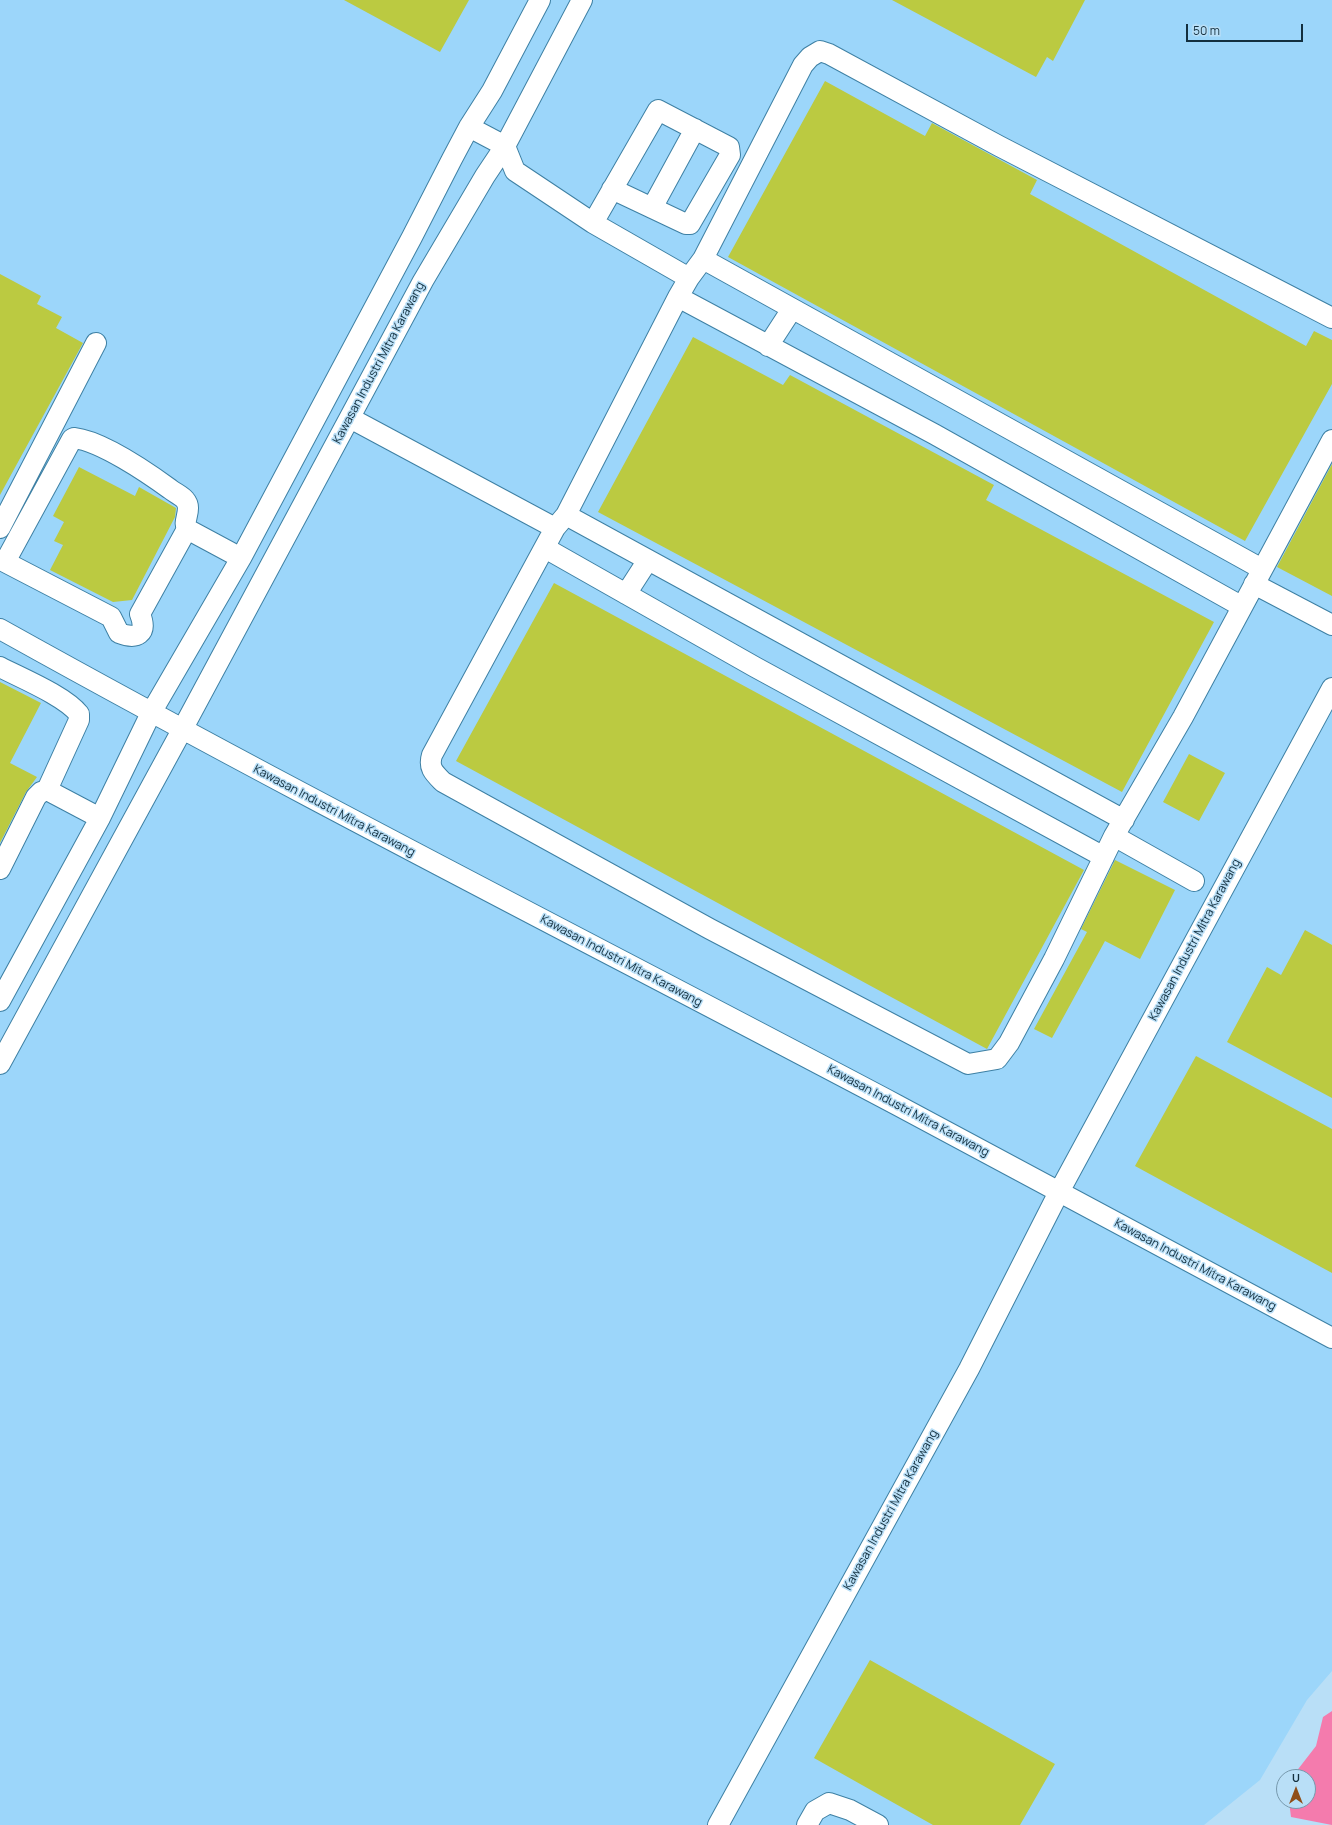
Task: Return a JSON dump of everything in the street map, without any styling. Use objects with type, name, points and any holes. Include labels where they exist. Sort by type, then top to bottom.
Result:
[{"type":"street","points":[[0,1002],[100,818],[151,713],[241,558],[470,127],[492,91],[540,0]]},
{"type":"street","name":"Kawasan Industri Mitra Karawang","points":[[0,1064],[182,730],[423,281],[485,176],[505,146],[582,0]]},
{"type":"street","points":[[1332,318],[999,146],[829,54],[820,52],[810,57],[803,65],[703,259],[689,278],[678,297],[560,522],[432,755],[430,764],[432,770],[443,782],[704,925],[968,1064],[997,1059],[1009,1043],[1054,959],[1119,828],[1183,716],[1241,606],[1332,440]]},
{"type":"street","points":[[593,223],[612,189],[658,110],[727,145],[730,150],[730,155],[690,224],[686,224],[612,189]]},
{"type":"street","points":[[470,127],[505,146],[515,171],[593,223],[689,278]]},
{"type":"street","points":[[652,208],[695,129]]},
{"type":"street","points":[[703,259],[1258,577],[1332,625]]},
{"type":"street","points":[[678,297],[934,434],[1241,606]]},
{"type":"street","points":[[768,346],[792,309]]},
{"type":"street","points":[[0,528],[96,342]]},
{"type":"street","points":[[350,418],[560,522],[648,560],[1119,828],[1194,881]]},
{"type":"street","points":[[187,529],[140,614],[143,627],[140,633],[134,637],[129,637],[119,633],[111,617],[5,562],[72,438],[98,445],[155,478],[185,500],[188,508],[185,524],[187,529],[241,558]]},
{"type":"street","points":[[545,548],[755,667],[1104,857]]},
{"type":"street","points":[[626,594],[648,560]]},
{"type":"street","points":[[0,629],[182,730]]},
{"type":"street","points":[[0,667],[68,704],[79,714],[79,720],[47,790]]},
{"type":"street","name":"Kawasan Industri Mitra Karawang","points":[[718,1825],[969,1369],[1059,1192],[1332,688]]},
{"type":"street","name":"Kawasan Industri Mitra Karawang","points":[[182,730],[309,798],[899,1106],[1332,1338]]},
{"type":"street","points":[[0,869],[36,797],[41,792],[47,790],[100,818]]},
{"type":"street","points":[[807,1825],[815,1811],[829,1803],[850,1810],[878,1825]]},
{"type":"shaded area","points":[[0,0],[1332,0],[1332,1671],[1307,1700],[1260,1780],[1204,1825],[0,1825]]},
{"type":"shaded area","points":[[1332,1711],[1332,1825],[1291,1817],[1290,1809],[1316,1809],[1316,1769],[1298,1769],[1316,1746],[1323,1717]]},
{"type":"building","points":[[344,0],[469,0],[440,52]]},
{"type":"building","points":[[892,0],[1085,0],[1053,61],[1047,57],[1036,77]]},
{"type":"building","points":[[825,81],[925,136],[932,123],[1037,180],[1030,194],[1306,346],[1314,331],[1332,340],[1332,384],[1245,541],[728,257]]},
{"type":"building","points":[[0,274],[41,296],[37,304],[62,317],[56,328],[83,343],[0,495]]},
{"type":"building","points":[[693,337],[783,385],[790,375],[994,485],[986,500],[1214,622],[1122,792],[598,512]]},
{"type":"building","points":[[1332,464],[1332,596],[1277,567]]},
{"type":"building","points":[[79,467],[135,496],[139,487],[176,508],[175,517],[132,600],[113,602],[50,570],[63,545],[54,541],[64,522],[53,516]]},
{"type":"building","points":[[554,583],[1084,870],[987,1049],[456,761]]},
{"type":"building","points":[[0,682],[41,703],[10,763],[37,777],[26,792],[0,843]]},
{"type":"building","points":[[1189,754],[1225,773],[1199,821],[1163,802]]},
{"type":"building","points":[[1115,860],[1175,890],[1140,959],[1105,941],[1052,1038],[1034,1029],[1087,932],[1081,929]]},
{"type":"building","points":[[1305,930],[1332,945],[1332,1098],[1227,1042],[1267,967],[1281,975]]},
{"type":"building","points":[[1196,1056],[1332,1129],[1332,1273],[1135,1166]]},
{"type":"building","points":[[870,1660],[1055,1764],[1020,1825],[933,1825],[814,1758]]}]
